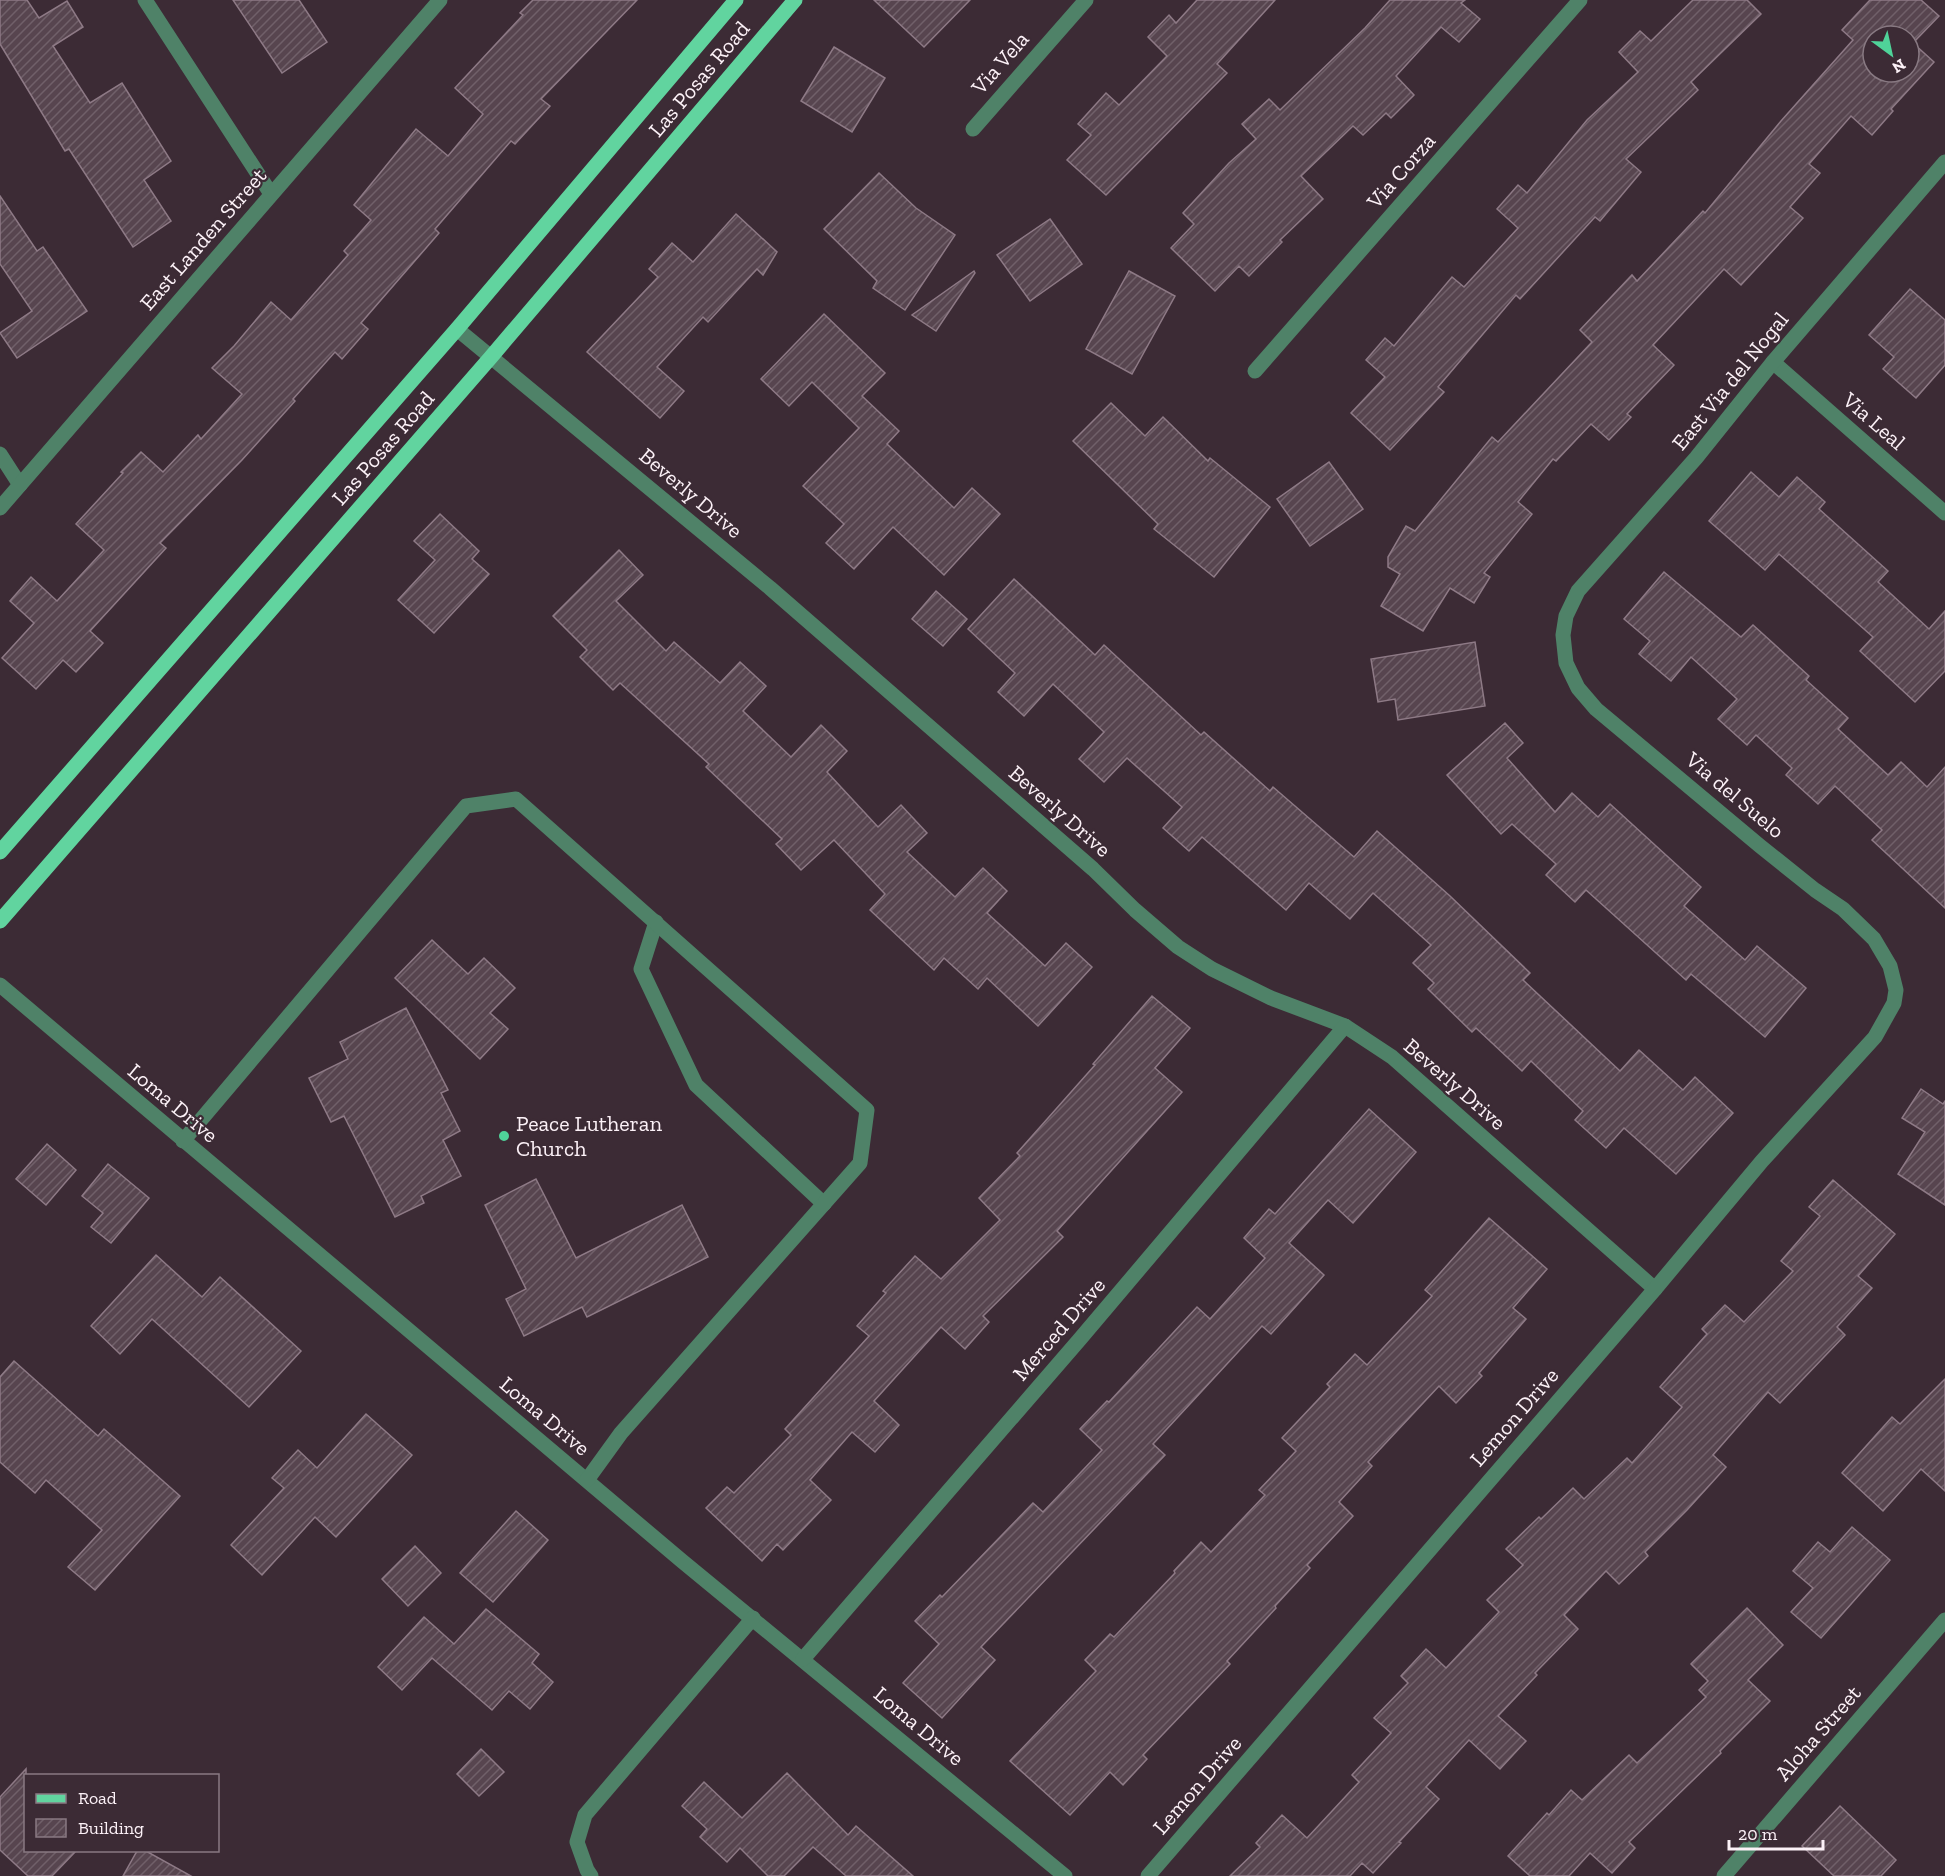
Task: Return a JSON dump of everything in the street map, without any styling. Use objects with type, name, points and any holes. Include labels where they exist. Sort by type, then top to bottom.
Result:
[{"type":"main road","name":"Las Posas Road","points":[[0,852],[457,329],[736,0]]},
{"type":"main road","name":"Las Posas Road","points":[[0,921],[491,357],[795,0]]},
{"type":"street","points":[[145,0],[271,194]]},
{"type":"street","name":"East Landen Street","points":[[0,508],[441,0]]},
{"type":"street","name":"Via Vela","points":[[973,129],[1086,0]]},
{"type":"street","name":"Via Corza","points":[[1255,371],[1580,0]]},
{"type":"street","name":"East Via del Nogal","points":[[1563,635],[1566,616],[1578,591],[1696,458],[1773,362],[1945,162]]},
{"type":"street","name":"Beverly Drive","points":[[457,329],[770,588],[1093,869],[1135,910],[1178,947],[1212,969],[1271,998],[1345,1026],[1401,1064],[1655,1289]]},
{"type":"street","name":"Via Leal","points":[[1773,362],[1945,513]]},
{"type":"street","points":[[0,454],[20,485]]},
{"type":"street","name":"Via del Suelo","points":[[1563,635],[1566,663],[1578,688],[1596,709],[1769,853],[1843,909],[1874,939],[1890,966],[1894,980]]},
{"type":"street","points":[[183,1141],[466,806],[516,799],[867,1110],[860,1163],[621,1433],[587,1480]]},
{"type":"street","points":[[656,922],[641,969],[696,1085],[824,1204]]},
{"type":"street","name":"Lemon Drive","points":[[1148,1876],[1655,1289],[1762,1161],[1875,1037],[1894,1003],[1896,990],[1894,980]]},
{"type":"street","name":"Loma Drive","points":[[0,985],[587,1480],[1065,1876]]},
{"type":"street","name":"Merced Drive","points":[[803,1659],[1080,1340],[1345,1026]]},
{"type":"street","points":[[591,1876],[577,1842],[585,1815],[753,1618]]},
{"type":"street","name":"Aloha Street","points":[[1724,1876],[1945,1620]]},
{"type":"building","points":[[0,0],[27,0],[39,18],[67,1],[83,27],[53,46],[90,103],[122,83],[171,161],[144,180],[171,221],[133,247],[69,149],[65,151],[0,44]]},
{"type":"building","points":[[233,0],[299,0],[327,42],[282,73]]},
{"type":"building","points":[[533,0],[637,0],[541,99],[550,106],[515,144],[511,141],[435,229],[439,233],[361,323],[368,329],[342,359],[335,352],[242,460],[160,543],[166,548],[90,631],[103,643],[76,672],[63,660],[36,689],[2,658],[34,623],[10,601],[31,577],[57,601],[104,550],[76,524],[123,473],[121,472],[141,452],[163,472],[198,435],[201,439],[242,394],[212,368],[271,302],[291,320],[348,255],[344,251],[371,220],[354,205],[416,129],[448,156],[483,114],[455,88],[523,15],[520,13]]},
{"type":"building","points":[[874,0],[970,0],[924,47]]},
{"type":"building","points":[[1197,0],[1275,0],[1217,64],[1227,73],[1106,195],[1067,160],[1091,135],[1078,124],[1106,93],[1119,105],[1167,56],[1148,37],[1169,15],[1176,23]]},
{"type":"building","points":[[1390,0],[1465,0],[1461,3],[1480,19],[1459,42],[1441,27],[1396,76],[1414,95],[1391,118],[1386,113],[1363,135],[1353,126],[1301,176],[1323,199],[1280,240],[1282,242],[1249,276],[1239,266],[1215,291],[1171,248],[1194,224],[1183,213],[1229,163],[1256,139],[1242,124],[1269,99],[1280,110],[1365,28]]},
{"type":"building","points":[[1693,0],[1747,0],[1761,14],[1691,82],[1698,90],[1626,159],[1641,172],[1600,221],[1595,217],[1520,299],[1516,295],[1438,387],[1444,392],[1390,450],[1351,413],[1385,377],[1366,360],[1385,338],[1394,346],[1452,277],[1464,287],[1518,228],[1497,209],[1518,185],[1527,193],[1587,120],[1638,72],[1619,52],[1640,31],[1651,41]]},
{"type":"building","points":[[1870,0],[1921,0],[1939,16],[1921,35],[1921,24],[1861,24],[1861,84],[1914,84],[1891,109],[1893,111],[1872,135],[1851,116],[1809,164],[1820,173],[1790,207],[1803,218],[1741,285],[1724,269],[1653,345],[1674,365],[1627,414],[1631,417],[1609,440],[1591,424],[1556,461],[1553,459],[1518,502],[1532,514],[1484,573],[1490,577],[1474,603],[1450,588],[1423,631],[1381,606],[1400,574],[1388,567],[1388,557],[1406,526],[1415,531],[1492,437],[1498,442],[1592,342],[1580,330],[1632,275],[1637,281],[1703,211],[1705,213],[1781,121],[1853,40],[1842,30]]},
{"type":"building","points":[[834,47],[885,78],[852,132],[801,101]]},
{"type":"building","points":[[1921,50],[1934,62],[1921,76]]},
{"type":"building","points":[[879,173],[916,208],[955,235],[905,310],[873,288],[877,281],[824,229]]},
{"type":"building","points":[[0,196],[37,251],[43,247],[87,311],[17,358],[0,333],[32,311],[0,264]]},
{"type":"building","points":[[736,214],[777,252],[763,275],[757,269],[708,322],[703,317],[657,367],[684,391],[660,418],[587,352],[658,277],[649,269],[672,243],[693,262]]},
{"type":"building","points":[[1050,219],[1082,264],[1030,301],[997,255]]},
{"type":"building","points":[[974,271],[975,273],[936,331],[912,315]]},
{"type":"building","points":[[1129,271],[1175,296],[1132,374],[1086,349]]},
{"type":"building","points":[[1910,289],[1945,320],[1945,365],[1916,398],[1883,369],[1894,357],[1869,335]]},
{"type":"building","points":[[824,314],[885,373],[862,396],[899,431],[887,444],[954,508],[972,488],[1000,514],[944,575],[893,527],[854,569],[826,543],[844,524],[803,486],[859,428],[812,382],[789,406],[761,379]]},
{"type":"building","points":[[1111,403],[1145,436],[1163,417],[1208,461],[1210,458],[1270,507],[1214,577],[1154,529],[1158,524],[1073,441]]},
{"type":"building","points":[[1329,462],[1363,509],[1310,546],[1277,499]]},
{"type":"building","points":[[1751,472],[1779,497],[1797,477],[1825,502],[1819,509],[1888,571],[1878,582],[1929,629],[1945,611],[1945,671],[1915,702],[1860,651],[1873,637],[1779,554],[1765,570],[1709,521]]},
{"type":"building","points":[[440,514],[479,551],[472,559],[489,574],[434,633],[398,600],[435,560],[414,541]]},
{"type":"building","points":[[619,550],[643,575],[616,601],[666,651],[674,642],[720,683],[740,662],[766,686],[743,711],[791,757],[821,725],[847,751],[827,772],[878,827],[901,805],[927,833],[907,852],[955,897],[983,868],[1007,891],[987,913],[1045,966],[1066,943],[1092,967],[1038,1026],[987,978],[978,989],[944,958],[934,970],[870,910],[885,894],[834,840],[801,870],[776,844],[782,839],[706,767],[709,764],[620,683],[613,690],[580,657],[587,650],[553,616]]},
{"type":"building","points":[[1664,572],[1741,637],[1753,625],[1809,676],[1806,680],[1848,718],[1838,729],[1888,775],[1901,762],[1927,787],[1945,767],[1945,908],[1872,840],[1882,830],[1835,786],[1818,804],[1786,775],[1792,768],[1756,735],[1747,745],[1718,719],[1737,699],[1691,657],[1671,681],[1639,654],[1650,641],[1624,619]]},
{"type":"building","points":[[1014,579],[1095,655],[1104,645],[1201,735],[1204,732],[1270,791],[1273,787],[1354,857],[1377,831],[1450,896],[1530,973],[1523,980],[1620,1071],[1639,1050],[1683,1090],[1695,1077],[1733,1113],[1676,1174],[1624,1128],[1606,1148],[1575,1120],[1583,1111],[1531,1061],[1522,1071],[1476,1028],[1472,1032],[1428,989],[1434,983],[1413,963],[1431,945],[1373,893],[1350,919],[1309,883],[1286,910],[1202,837],[1189,851],[1163,828],[1182,807],[1127,758],[1104,782],[1079,759],[1104,732],[1053,684],[1024,716],[998,692],[1015,673],[968,629]]},
{"type":"building","points":[[936,591],[967,619],[943,646],[912,619]]},
{"type":"building","points":[[1475,642],[1485,706],[1398,720],[1395,699],[1378,702],[1371,659]]},
{"type":"building","points":[[1505,723],[1523,743],[1507,758],[1555,812],[1572,793],[1598,817],[1610,804],[1701,887],[1684,906],[1745,960],[1757,946],[1806,988],[1765,1037],[1691,974],[1686,980],[1586,890],[1575,902],[1546,875],[1556,864],[1512,824],[1501,834],[1447,775]]},
{"type":"building","points":[[432,940],[468,974],[484,958],[515,988],[490,1013],[508,1029],[480,1059],[395,978]]},
{"type":"building","points":[[1152,996],[1190,1028],[1155,1068],[1182,1092],[1057,1231],[1063,1237],[983,1316],[989,1322],[965,1349],[941,1327],[874,1401],[899,1425],[875,1452],[852,1432],[810,1480],[831,1500],[783,1550],[777,1544],[762,1561],[706,1508],[727,1487],[734,1493],[791,1435],[785,1429],[869,1336],[857,1326],[886,1293],[883,1291],[915,1256],[941,1279],[1000,1220],[979,1198],[1020,1156],[1017,1153]]},
{"type":"building","points":[[406,1008],[448,1090],[441,1093],[460,1131],[443,1140],[461,1176],[421,1196],[424,1203],[395,1217],[344,1116],[331,1122],[309,1078],[348,1059],[340,1042]]},
{"type":"building","points":[[1921,1089],[1943,1104],[1945,1101],[1945,1205],[1898,1174],[1925,1132],[1902,1118]]},
{"type":"building","points":[[1369,1109],[1416,1152],[1353,1223],[1328,1200],[1289,1243],[1324,1275],[1271,1334],[1262,1326],[1153,1444],[1165,1455],[981,1647],[995,1660],[942,1718],[903,1683],[939,1644],[915,1621],[940,1595],[942,1597],[1033,1503],[1043,1512],[1102,1450],[1080,1429],[1107,1401],[1109,1402],[1197,1307],[1210,1319],[1265,1258],[1244,1238],[1269,1209],[1275,1214]]},
{"type":"building","points":[[47,1144],[76,1170],[46,1205],[16,1179]]},
{"type":"building","points":[[108,1164],[149,1198],[111,1243],[91,1227],[103,1213],[82,1196]]},
{"type":"building","points":[[536,1179],[576,1258],[682,1205],[708,1257],[587,1317],[582,1307],[524,1336],[506,1299],[526,1289],[485,1205]]},
{"type":"building","points":[[1833,1180],[1895,1234],[1858,1276],[1872,1288],[1837,1327],[1845,1335],[1780,1403],[1768,1392],[1713,1455],[1726,1467],[1645,1552],[1648,1556],[1619,1584],[1606,1571],[1564,1615],[1578,1629],[1535,1673],[1537,1675],[1498,1716],[1526,1741],[1500,1769],[1469,1740],[1426,1787],[1439,1799],[1373,1873],[1362,1863],[1350,1876],[1230,1876],[1260,1847],[1256,1843],[1282,1815],[1307,1838],[1359,1782],[1352,1775],[1391,1733],[1374,1718],[1408,1683],[1401,1676],[1426,1649],[1446,1668],[1499,1612],[1487,1600],[1523,1565],[1506,1549],[1573,1488],[1584,1499],[1627,1458],[1632,1463],[1682,1407],[1660,1387],[1707,1334],[1702,1329],[1725,1305],[1744,1322],[1793,1271],[1781,1261],[1820,1216],[1809,1207]]},
{"type":"building","points":[[1489,1218],[1547,1269],[1513,1308],[1526,1319],[1479,1373],[1482,1376],[1456,1403],[1439,1386],[1368,1462],[1372,1466],[1339,1502],[1353,1516],[1307,1565],[1310,1568],[1227,1661],[1230,1664],[1143,1755],[1147,1759],[1123,1785],[1110,1772],[1070,1815],[1010,1761],[1096,1671],[1085,1660],[1110,1634],[1114,1637],[1201,1542],[1211,1552],[1265,1495],[1259,1490],[1296,1451],[1282,1438],[1330,1387],[1327,1384],[1355,1354],[1367,1365],[1432,1296],[1425,1290]]},
{"type":"building","points":[[156,1255],[202,1297],[220,1277],[301,1351],[249,1407],[152,1319],[120,1354],[91,1326]]},
{"type":"building","points":[[14,1361],[98,1436],[104,1429],[180,1496],[95,1590],[68,1567],[102,1530],[46,1480],[35,1493],[0,1462],[0,1377]]},
{"type":"building","points":[[1945,1379],[1945,1491],[1921,1469],[1883,1511],[1842,1473],[1892,1417],[1900,1424]]},
{"type":"building","points":[[366,1414],[412,1455],[336,1537],[315,1517],[262,1575],[231,1545],[284,1488],[272,1478],[298,1450],[317,1468]]},
{"type":"building","points":[[516,1511],[548,1540],[493,1602],[460,1573]]},
{"type":"building","points":[[1852,1527],[1890,1560],[1821,1638],[1791,1612],[1813,1588],[1793,1571],[1818,1542],[1830,1552]]},
{"type":"building","points":[[415,1546],[441,1573],[408,1606],[382,1579]]},
{"type":"building","points":[[1747,1608],[1783,1645],[1748,1680],[1770,1701],[1720,1751],[1721,1753],[1629,1842],[1635,1848],[1612,1873],[1590,1853],[1569,1876],[1530,1876],[1508,1856],[1571,1790],[1582,1800],[1629,1755],[1637,1763],[1706,1697],[1699,1690],[1708,1681],[1691,1664]]},
{"type":"building","points":[[486,1609],[539,1654],[532,1663],[553,1682],[530,1709],[509,1691],[492,1710],[432,1658],[402,1690],[378,1667],[424,1617],[454,1644]]},
{"type":"building","points":[[481,1749],[504,1772],[479,1796],[457,1774]]},
{"type":"building","points":[[26,1769],[26,1774],[24,1774],[24,1852],[75,1852],[52,1876],[28,1876],[0,1850],[0,1797]]},
{"type":"building","points":[[787,1773],[848,1835],[856,1826],[913,1876],[846,1876],[813,1847],[784,1876],[768,1876],[740,1848],[727,1862],[700,1837],[707,1829],[682,1806],[704,1782],[742,1818]]},
{"type":"building","points":[[1840,1806],[1896,1860],[1881,1876],[1834,1876],[1802,1846]]},
{"type":"building","points":[[136,1852],[148,1852],[191,1876],[123,1876]]},
{"type":"place","name":"Peace Lutheran Church","points":[[504,1136]]}]
